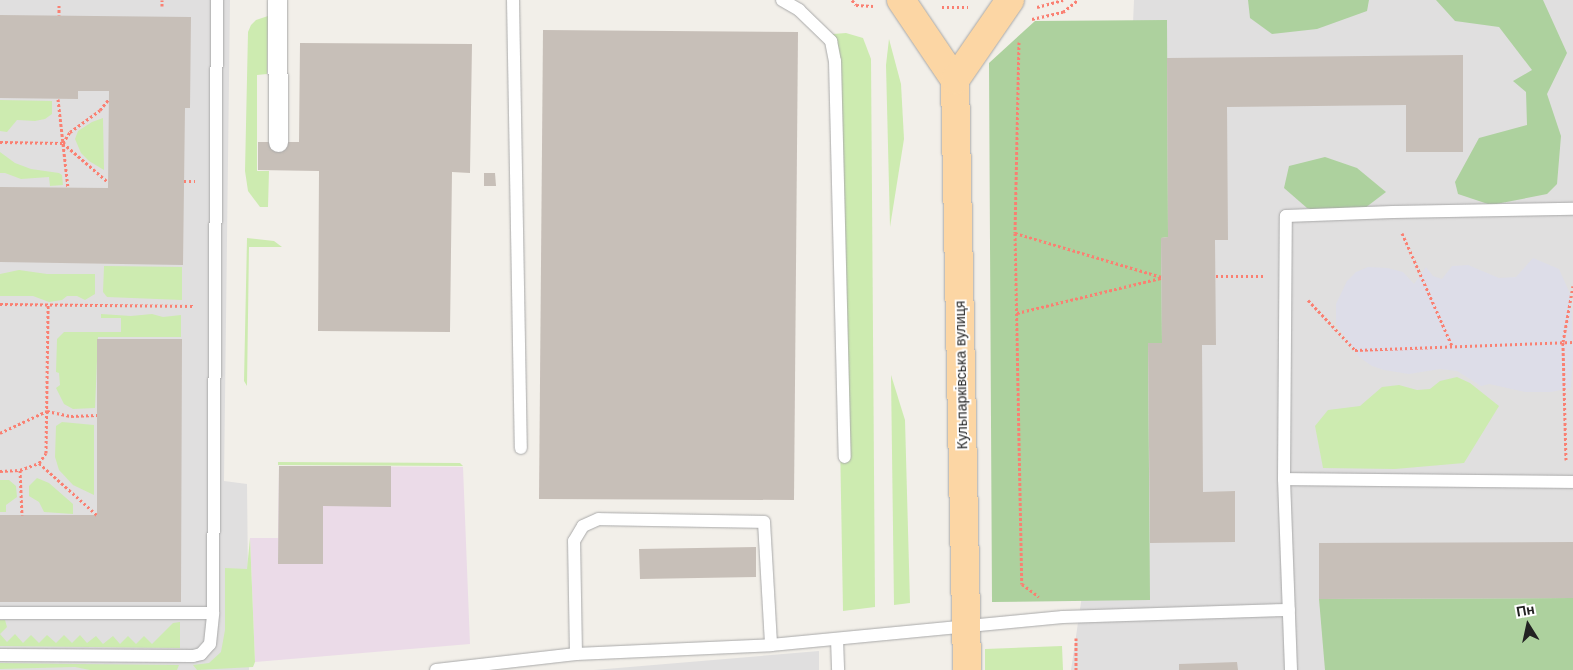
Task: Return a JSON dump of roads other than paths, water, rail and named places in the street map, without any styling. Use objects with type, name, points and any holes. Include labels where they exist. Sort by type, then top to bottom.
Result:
[{"type":"main road","points":[[895,5],[955,80],[1016,5]]},
{"type":"main road","name":"Кульпарківська вулиця","points":[[955,80],[967,670]]},
{"type":"street","points":[[277,0],[278,142]]},
{"type":"lane","points":[[0,655],[193,656],[201,654],[210,644],[213,613],[217,0]]},
{"type":"lane","points":[[513,0],[521,448]]},
{"type":"lane","points":[[782,0],[799,10],[831,41],[835,61],[845,456]]},
{"type":"lane","points":[[1291,670],[1284,479],[1286,216],[1573,209]]},
{"type":"lane","points":[[1284,479],[1570,482]]},
{"type":"lane","points":[[576,654],[574,541],[583,526],[599,519],[764,522],[771,645]]},
{"type":"lane","points":[[436,670],[576,654],[771,645],[966,628],[1063,617],[1289,610]]},
{"type":"lane","points":[[0,613],[213,613]]},
{"type":"lane","points":[[837,639],[838,670]]}]
